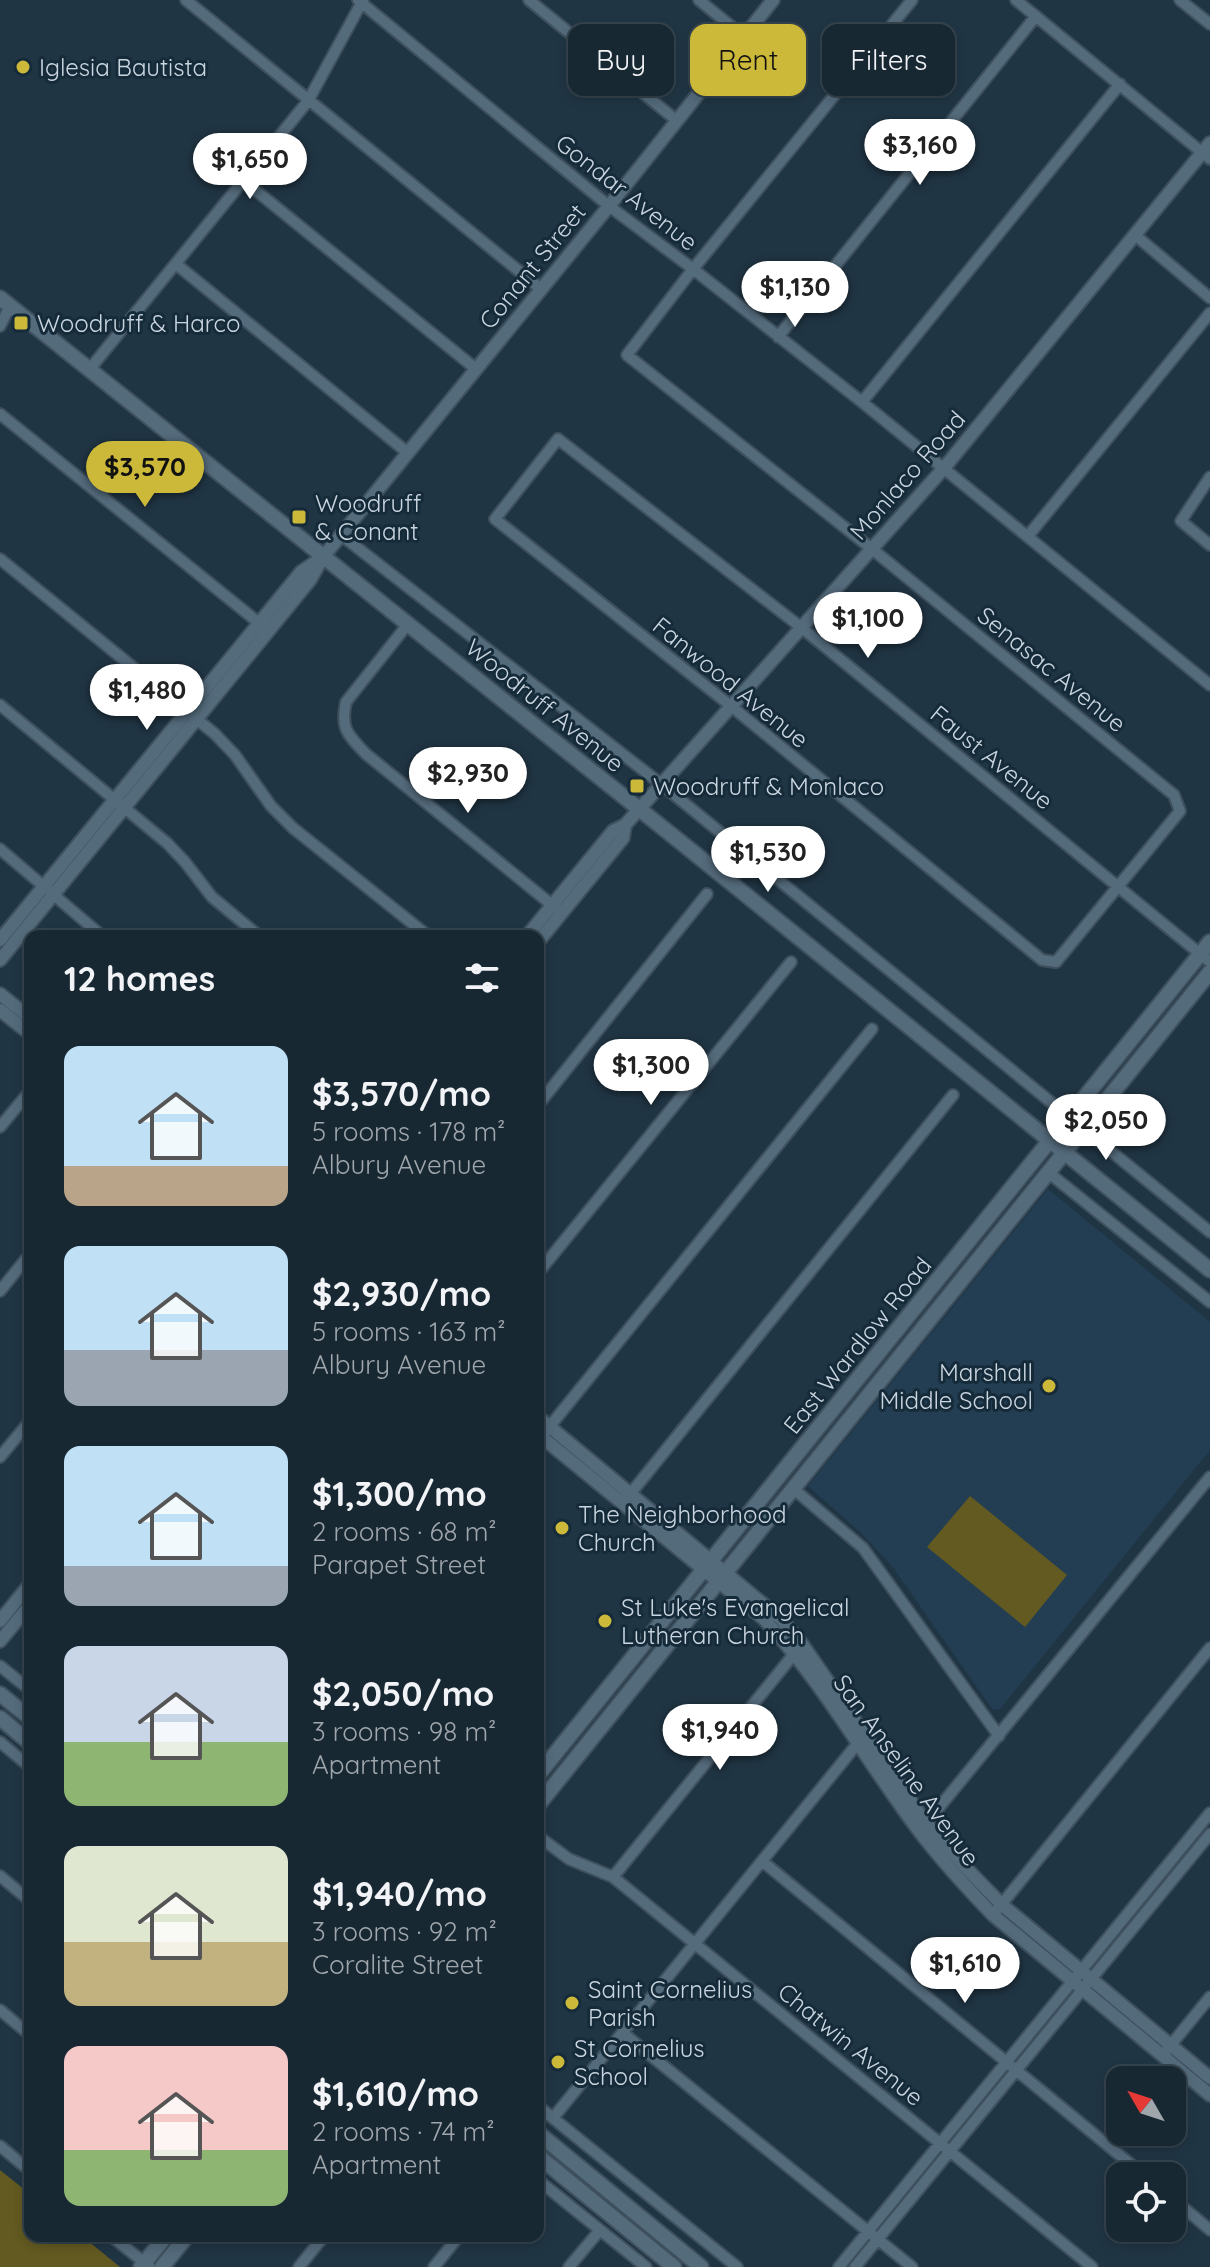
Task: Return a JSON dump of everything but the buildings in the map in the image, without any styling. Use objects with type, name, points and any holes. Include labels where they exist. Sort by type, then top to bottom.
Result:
[{"type":"main road","name":"Woodruff Avenue","points":[[3,306],[89,370],[408,624],[1210,1270]]},
{"type":"main road","name":"East Wardlow Road","points":[[544,1768],[1050,1141],[1207,953]]},
{"type":"main road","name":"East Wardlow Road","points":[[544,1798],[1210,972]]},
{"type":"main road","points":[[638,1651],[653,1662]]},
{"type":"main road","points":[[0,1694],[24,1713]]},
{"type":"main road","points":[[0,1718],[24,1738]]},
{"type":"main road","points":[[574,1731],[588,1743]]},
{"type":"main road","points":[[544,2138],[701,2267]]},
{"type":"main road","points":[[544,2161],[674,2267]]},
{"type":"main road","points":[[145,2265],[162,2242]]},
{"type":"main road","points":[[162,2267],[182,2242]]},
{"type":"street","points":[[186,0],[541,289]]},
{"type":"street","points":[[529,0],[676,120]]},
{"type":"street","points":[[699,0],[728,24]]},
{"type":"street","name":"Conant Street","points":[[753,24],[773,0]]},
{"type":"street","points":[[693,269],[912,0]]},
{"type":"street","points":[[1016,0],[1207,152]]},
{"type":"street","points":[[1180,0],[1210,24]]},
{"type":"street","points":[[89,370],[308,101],[361,1]]},
{"type":"street","name":"Gondar Avenue","points":[[361,1],[609,206],[862,402],[1210,685]]},
{"type":"street","points":[[778,337],[1036,16]]},
{"type":"street","points":[[862,402],[1120,84]]},
{"type":"street","name":"Conant Street","points":[[0,960],[49,890],[264,627],[310,580],[323,557],[695,96]]},
{"type":"street","name":"Monlaco Road","points":[[544,932],[613,831],[625,825],[944,468],[1207,152]]},
{"type":"street","points":[[244,181],[476,369]]},
{"type":"street","points":[[1135,235],[1210,298]]},
{"type":"street","points":[[176,264],[408,453]]},
{"type":"street","name":"Senasac Avenue","points":[[693,269],[627,355],[1174,795],[1180,811],[1120,887]]},
{"type":"street","points":[[0,326],[3,306]]},
{"type":"street","points":[[1028,536],[1210,313]]},
{"type":"street","points":[[0,414],[264,627]]},
{"type":"street","name":"Faust Avenue","points":[[527,478],[558,439],[802,628],[1120,887],[1207,953]]},
{"type":"street","points":[[1210,477],[1181,521],[1210,545]]},
{"type":"street","name":"Fanwood Avenue","points":[[527,478],[495,519],[731,706],[1042,960],[1056,962],[1120,887]]},
{"type":"street","name":"Woodruff Avenue","points":[[341,535],[661,784],[1210,1232]]},
{"type":"street","points":[[0,559],[192,715],[235,755],[271,806],[293,828],[420,930]]},
{"type":"street","points":[[408,624],[346,702],[343,716],[346,732],[366,754],[557,909]]},
{"type":"street","points":[[0,705],[167,843],[212,897],[252,930]]},
{"type":"street","points":[[0,849],[95,930]]},
{"type":"street","name":"Conant Street","points":[[0,940],[49,890]]},
{"type":"street","points":[[544,1098],[707,894]]},
{"type":"street","name":"Monlaco Road","points":[[534,930],[557,909]]},
{"type":"street","points":[[544,1266],[791,962]]},
{"type":"street","points":[[0,994],[24,1013]]},
{"type":"street","points":[[0,1010],[24,1029]]},
{"type":"street","points":[[544,1431],[872,1029]]},
{"type":"street","points":[[627,1498],[953,1095]]},
{"type":"street","points":[[0,1127],[24,1098]]},
{"type":"street","points":[[1049,1173],[1210,1302]]},
{"type":"street","points":[[0,1291],[24,1261]]},
{"type":"street","points":[[0,1457],[24,1428]]},
{"type":"street","name":"San Anseline Avenue","points":[[544,1433],[723,1576],[763,1618],[798,1648],[964,1884],[1166,2050],[1210,2095]]},
{"type":"street","points":[[923,1827],[1210,1477]]},
{"type":"street","points":[[795,1490],[863,1548],[999,1736]]},
{"type":"street","points":[[0,1621],[24,1591]]},
{"type":"street","points":[[0,1641],[24,1612]]},
{"type":"street","points":[[613,1877],[798,1648]]},
{"type":"street","points":[[997,1910],[1210,1648]]},
{"type":"street","points":[[0,1666],[24,1685]]},
{"type":"street","points":[[553,2118],[861,1738]]},
{"type":"street","points":[[0,1742],[24,1762]]},
{"type":"street","points":[[1082,1980],[1210,1813]]},
{"type":"street","points":[[855,2267],[873,2235],[941,2142],[1210,1834]]},
{"type":"street","name":"Chatwin Avenue","points":[[544,1840],[569,1859],[613,1877],[1092,2267]]},
{"type":"street","points":[[762,1861],[1128,2162]]},
{"type":"street","points":[[0,1876],[24,1896]]},
{"type":"street","points":[[1166,2050],[1210,1997]]},
{"type":"street","points":[[0,2010],[24,2030]]},
{"type":"street","points":[[623,2033],[912,2267]]},
{"type":"street","name":"San Anseline Avenue","points":[[1166,2050],[1210,2078]]},
{"type":"street","points":[[839,2267],[873,2235],[950,2149],[1011,2065]]},
{"type":"street","points":[[544,2111],[737,2267]]},
{"type":"street","points":[[0,2146],[24,2166]]},
{"type":"street","points":[[544,2185],[646,2267]]},
{"type":"street","points":[[1186,2210],[1210,2230]]},
{"type":"street","points":[[569,2267],[600,2230]]},
{"type":"street","points":[[118,2242],[145,2265]]},
{"type":"street","points":[[299,2267],[319,2242]]},
{"type":"street","points":[[434,2267],[454,2242]]},
{"type":"shaded area","name":"Marshall Middle School","points":[[1048,1189],[1210,1322],[1210,1450],[1000,1709],[993,1710],[892,1566],[860,1532],[808,1486]]},
{"type":"shaded area","points":[[970,1496],[1067,1575],[1025,1627],[927,1547]]},
{"type":"shaded area","points":[[0,2170],[24,2189],[24,2242],[89,2242],[120,2267],[0,2267]]},
{"type":"place","name":"Iglesia Bautista","points":[[23,67]]},
{"type":"place","name":"Woodruff & Harco","points":[[21,323]]},
{"type":"place","name":"Woodruff & Conant","points":[[299,517]]},
{"type":"place","name":"Woodruff & Monlaco","points":[[637,786]]},
{"type":"place","name":"Marshall Middle School","points":[[1049,1386]]},
{"type":"place","name":"The Neighborhood Church","points":[[562,1528]]},
{"type":"place","name":"St Luke's Evangelical Lutheran Church","points":[[605,1621]]},
{"type":"place","name":"Saint Cornelius Parish","points":[[572,2003]]},
{"type":"place","name":"St Cornelius School","points":[[558,2062]]}]
